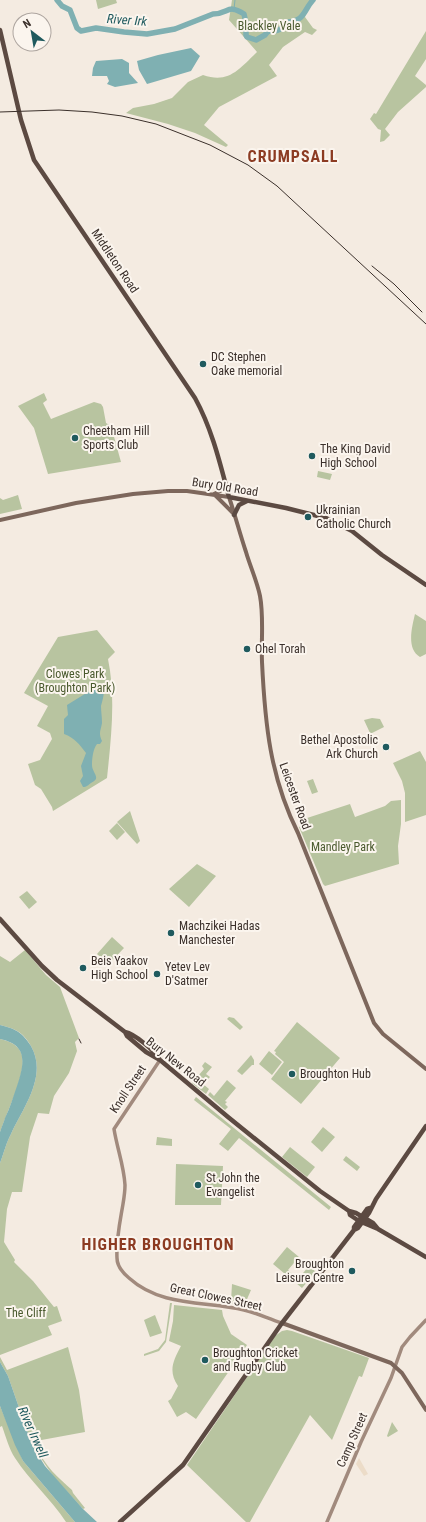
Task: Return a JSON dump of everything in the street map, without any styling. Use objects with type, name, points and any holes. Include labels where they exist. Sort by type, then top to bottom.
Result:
[{"type":"highway","name":"Middleton Road","points":[[0,30],[24,130],[34,160],[195,398],[202,411],[216,449],[229,497]]},
{"type":"highway","points":[[0,50],[6,55]]},
{"type":"highway","name":"Bury Old Road","points":[[229,497],[326,518],[352,532],[382,555],[426,585]]},
{"type":"highway","points":[[234,515],[239,505],[248,500]]},
{"type":"highway","name":"Bury New Road","points":[[0,919],[42,966],[57,980],[125,1032],[130,1033],[140,1040],[157,1055],[160,1060],[320,1191],[349,1211],[350,1214],[373,1223],[378,1229],[426,1257]]},
{"type":"highway","points":[[120,1522],[183,1466],[282,1323],[354,1230],[357,1229],[367,1210],[370,1208],[426,1126]]},
{"type":"main road","points":[[226,484],[222,490],[214,494],[234,515]]},
{"type":"main road","name":"Bury Old Road","points":[[0,520],[76,503],[133,494],[187,491],[229,497]]},
{"type":"main road","name":"Leicester Road","points":[[229,497],[260,596],[263,678],[267,732],[272,763],[278,784],[292,818],[293,826],[298,833],[374,1023],[383,1034],[426,1068]]},
{"type":"main road","name":"Knoll Street","points":[[114,1129],[160,1060]]},
{"type":"main road","name":"Great Clowes Street","points":[[114,1129],[120,1152],[125,1186],[118,1229],[117,1260],[119,1267],[125,1275],[150,1292],[170,1299],[245,1310],[386,1360],[404,1375],[426,1410]]},
{"type":"main road","name":"Camp Street","points":[[327,1522],[358,1448],[391,1378],[404,1344],[426,1320]]},
{"type":"main road","points":[[391,1378],[397,1373],[404,1375]]},
{"type":"green space","points":[[96,0],[116,0],[117,3],[98,9]]},
{"type":"green space","name":"Blackley Vale","points":[[232,0],[313,0],[308,5],[305,17],[313,28],[317,30],[312,35],[305,32],[283,47],[269,65],[277,76],[219,107],[204,125],[228,145],[226,147],[195,133],[126,113],[133,108],[154,104],[172,98],[188,82],[203,75],[220,78],[227,76],[239,69],[257,52],[229,20]]},
{"type":"green space","points":[[426,31],[426,59],[415,76],[426,85],[426,87],[398,112],[385,129],[390,135],[384,141],[380,142],[381,130],[378,129],[370,119],[374,113],[376,114]]},
{"type":"green space","name":"Cheetham Hill Sports Club","points":[[44,393],[47,400],[43,403],[51,419],[94,402],[101,404],[106,423],[111,426],[121,462],[48,474],[34,428],[18,406]]},
{"type":"green space","points":[[318,471],[332,474],[330,480],[317,477]]},
{"type":"green space","points":[[18,495],[22,509],[0,514],[0,498],[3,500]]},
{"type":"green space","points":[[415,614],[426,621],[426,654],[420,657],[413,649],[411,643]]},
{"type":"green space","name":"Clowes Park (Broughton Park)","points":[[97,630],[115,652],[108,659],[112,689],[112,704],[107,778],[53,811],[41,789],[35,785],[28,764],[40,760],[52,739],[50,733],[37,726],[48,706],[24,693],[58,637]]},
{"type":"green space","points":[[372,718],[380,719],[384,727],[370,733],[364,720]]},
{"type":"green space","points":[[420,751],[426,762],[426,815],[405,822],[405,793],[402,781],[393,763]]},
{"type":"green space","points":[[313,779],[318,792],[312,794],[307,781]]},
{"type":"green space","name":"Mandley Park","points":[[401,800],[401,824],[398,846],[399,864],[325,886],[299,827],[305,825],[304,819],[350,804],[355,817],[385,806],[391,801]]},
{"type":"green space","points":[[130,811],[140,841],[137,844],[117,822]]},
{"type":"green space","points":[[117,823],[125,832],[117,840],[109,831]]},
{"type":"green space","points":[[197,864],[216,876],[189,907],[169,889]]},
{"type":"green space","points":[[27,891],[37,902],[29,909],[19,897]]},
{"type":"green space","points":[[112,937],[124,948],[109,964],[97,954]]},
{"type":"green space","name":"The Cliff","points":[[25,950],[46,975],[60,987],[79,1038],[75,1042],[77,1051],[69,1073],[54,1096],[49,1114],[38,1113],[30,1137],[22,1192],[12,1192],[7,1209],[4,1242],[15,1260],[14,1262],[33,1281],[54,1307],[57,1306],[62,1321],[48,1326],[52,1335],[0,1355],[0,1163],[9,1137],[32,1092],[37,1069],[36,1057],[25,1037],[15,1030],[0,1025],[0,956],[10,962]]},
{"type":"green space","points":[[229,1017],[234,1018],[243,1027],[240,1030],[227,1019]]},
{"type":"green space","points":[[297,1022],[340,1058],[301,1104],[271,1079],[284,1062],[275,1054],[276,1052],[274,1051]]},
{"type":"green space","points":[[0,1039],[10,1042],[17,1047],[21,1052],[23,1059],[21,1074],[16,1091],[0,1132]]},
{"type":"green space","points":[[269,1051],[282,1062],[272,1075],[259,1064]]},
{"type":"green space","points":[[251,1055],[254,1060],[254,1065],[252,1065],[242,1075],[237,1071]]},
{"type":"green space","points":[[205,1062],[212,1067],[206,1074],[210,1077],[203,1084],[209,1089],[206,1094],[192,1083],[204,1069],[202,1066]]},
{"type":"green space","points":[[227,1080],[236,1088],[225,1101],[227,1102],[225,1104],[228,1107],[225,1110],[208,1095],[210,1092],[214,1096]]},
{"type":"green space","points":[[196,1097],[331,1207],[329,1210],[239,1138],[228,1151],[219,1144],[231,1129],[194,1100]]},
{"type":"green space","points":[[323,1127],[335,1137],[322,1152],[311,1142]]},
{"type":"green space","points":[[157,1137],[172,1139],[172,1146],[156,1145]]},
{"type":"green space","points":[[290,1147],[315,1167],[307,1177],[282,1157]]},
{"type":"green space","points":[[346,1156],[360,1167],[357,1171],[343,1160]]},
{"type":"green space","points":[[176,1164],[223,1166],[221,1205],[175,1205]]},
{"type":"green space","points":[[287,1247],[299,1257],[288,1270],[298,1279],[309,1266],[316,1272],[302,1288],[273,1264]]},
{"type":"green space","points":[[232,1284],[251,1290],[244,1306],[223,1302],[223,1300],[231,1301]]},
{"type":"green space","points":[[170,1303],[172,1303],[166,1342],[159,1351],[144,1356],[144,1354],[158,1349],[165,1340]]},
{"type":"green space","name":"Broughton Cricket and Rugby Club","points":[[174,1305],[222,1310],[231,1334],[247,1345],[196,1419],[186,1412],[177,1417],[168,1401],[171,1399],[178,1386],[172,1371],[174,1361],[181,1346],[169,1341],[173,1321]]},
{"type":"green space","points":[[155,1315],[162,1333],[150,1337],[144,1320]]},
{"type":"green space","points":[[287,1330],[369,1358],[362,1377],[359,1376],[332,1440],[310,1415],[250,1522],[246,1522],[187,1465],[275,1336],[282,1331]]},
{"type":"green space","points":[[68,1347],[79,1390],[85,1432],[36,1441],[40,1454],[44,1460],[52,1471],[72,1490],[85,1508],[83,1509],[53,1476],[32,1445],[8,1376],[0,1362],[0,1357],[7,1370]]},
{"type":"green space","points":[[0,1406],[23,1461],[75,1522],[66,1522],[15,1458],[9,1447],[2,1426],[0,1427]]},
{"type":"green space","points":[[392,1422],[398,1431],[388,1437],[387,1436]]},
{"type":"shaded area","points":[[359,1458],[368,1474],[364,1476],[356,1464]]},
{"type":"water","points":[[191,48],[200,56],[191,71],[147,84],[139,70],[137,61]]},
{"type":"water","points":[[122,59],[129,63],[129,73],[138,83],[115,87],[107,84],[109,81],[107,76],[92,76],[96,61]]},
{"type":"water","points":[[101,684],[104,692],[101,706],[102,723],[100,734],[102,741],[96,746],[92,763],[92,768],[96,779],[83,787],[80,781],[83,776],[81,766],[86,753],[74,739],[64,734],[64,719],[68,715],[67,705]]},
{"type":"water","points":[[0,1025],[10,1028],[25,1037],[36,1057],[37,1069],[32,1092],[9,1137],[0,1163],[0,1132],[17,1086],[21,1070],[22,1056],[16,1046],[0,1039]]},
{"type":"water","points":[[0,1362],[8,1376],[32,1445],[45,1466],[83,1509],[97,1522],[75,1522],[23,1461],[15,1445],[0,1406]]},
{"type":"waterway","name":"River Irk","points":[[57,0],[62,6],[70,10],[77,28],[81,31],[96,28],[147,34],[175,29],[213,14],[234,9],[244,14],[247,37],[256,40],[265,35],[268,31],[279,30],[287,22],[300,18],[313,0]]},
{"type":"waterway","points":[[234,9],[235,0]]},
{"type":"tram line","points":[[0,112],[59,110],[122,116],[156,124],[210,145],[248,165],[277,186],[426,324]]},
{"type":"tram line","points":[[372,266],[394,284],[422,312]]},
{"type":"tram line","points":[[79,1039],[81,1043]]},
{"type":"place","name":"DC Stephen Oake memorial","points":[[203,364]]},
{"type":"place","name":"Cheetham Hill Sports Club","points":[[75,438]]},
{"type":"place","name":"The King David High School","points":[[312,456]]},
{"type":"place","name":"Ukrainian Catholic Church","points":[[308,517]]},
{"type":"place","name":"Ohel Torah","points":[[247,649]]},
{"type":"place","name":"Bethel Apostolic Ark Church","points":[[386,747]]},
{"type":"place","name":"Machzikei Hadas Manchester","points":[[171,933]]},
{"type":"place","name":"Beis Yaakov High School","points":[[83,968]]},
{"type":"place","name":"Yetev Lev D'Satmer","points":[[157,974]]},
{"type":"place","name":"Broughton Hub","points":[[292,1074]]},
{"type":"place","name":"St John the Evangelist","points":[[198,1185]]},
{"type":"place","name":"Broughton Leisure Centre","points":[[352,1271]]},
{"type":"place","name":"Broughton Cricket and Rugby Club","points":[[205,1360]]},
{"type":"district","name":"CRUMPSALL","points":[[293,156]]},
{"type":"district","name":"HIGHER BROUGHTON","points":[[158,1244]]},
{"type":"water label","name":"River Irwell","points":[[33,1432]]}]
